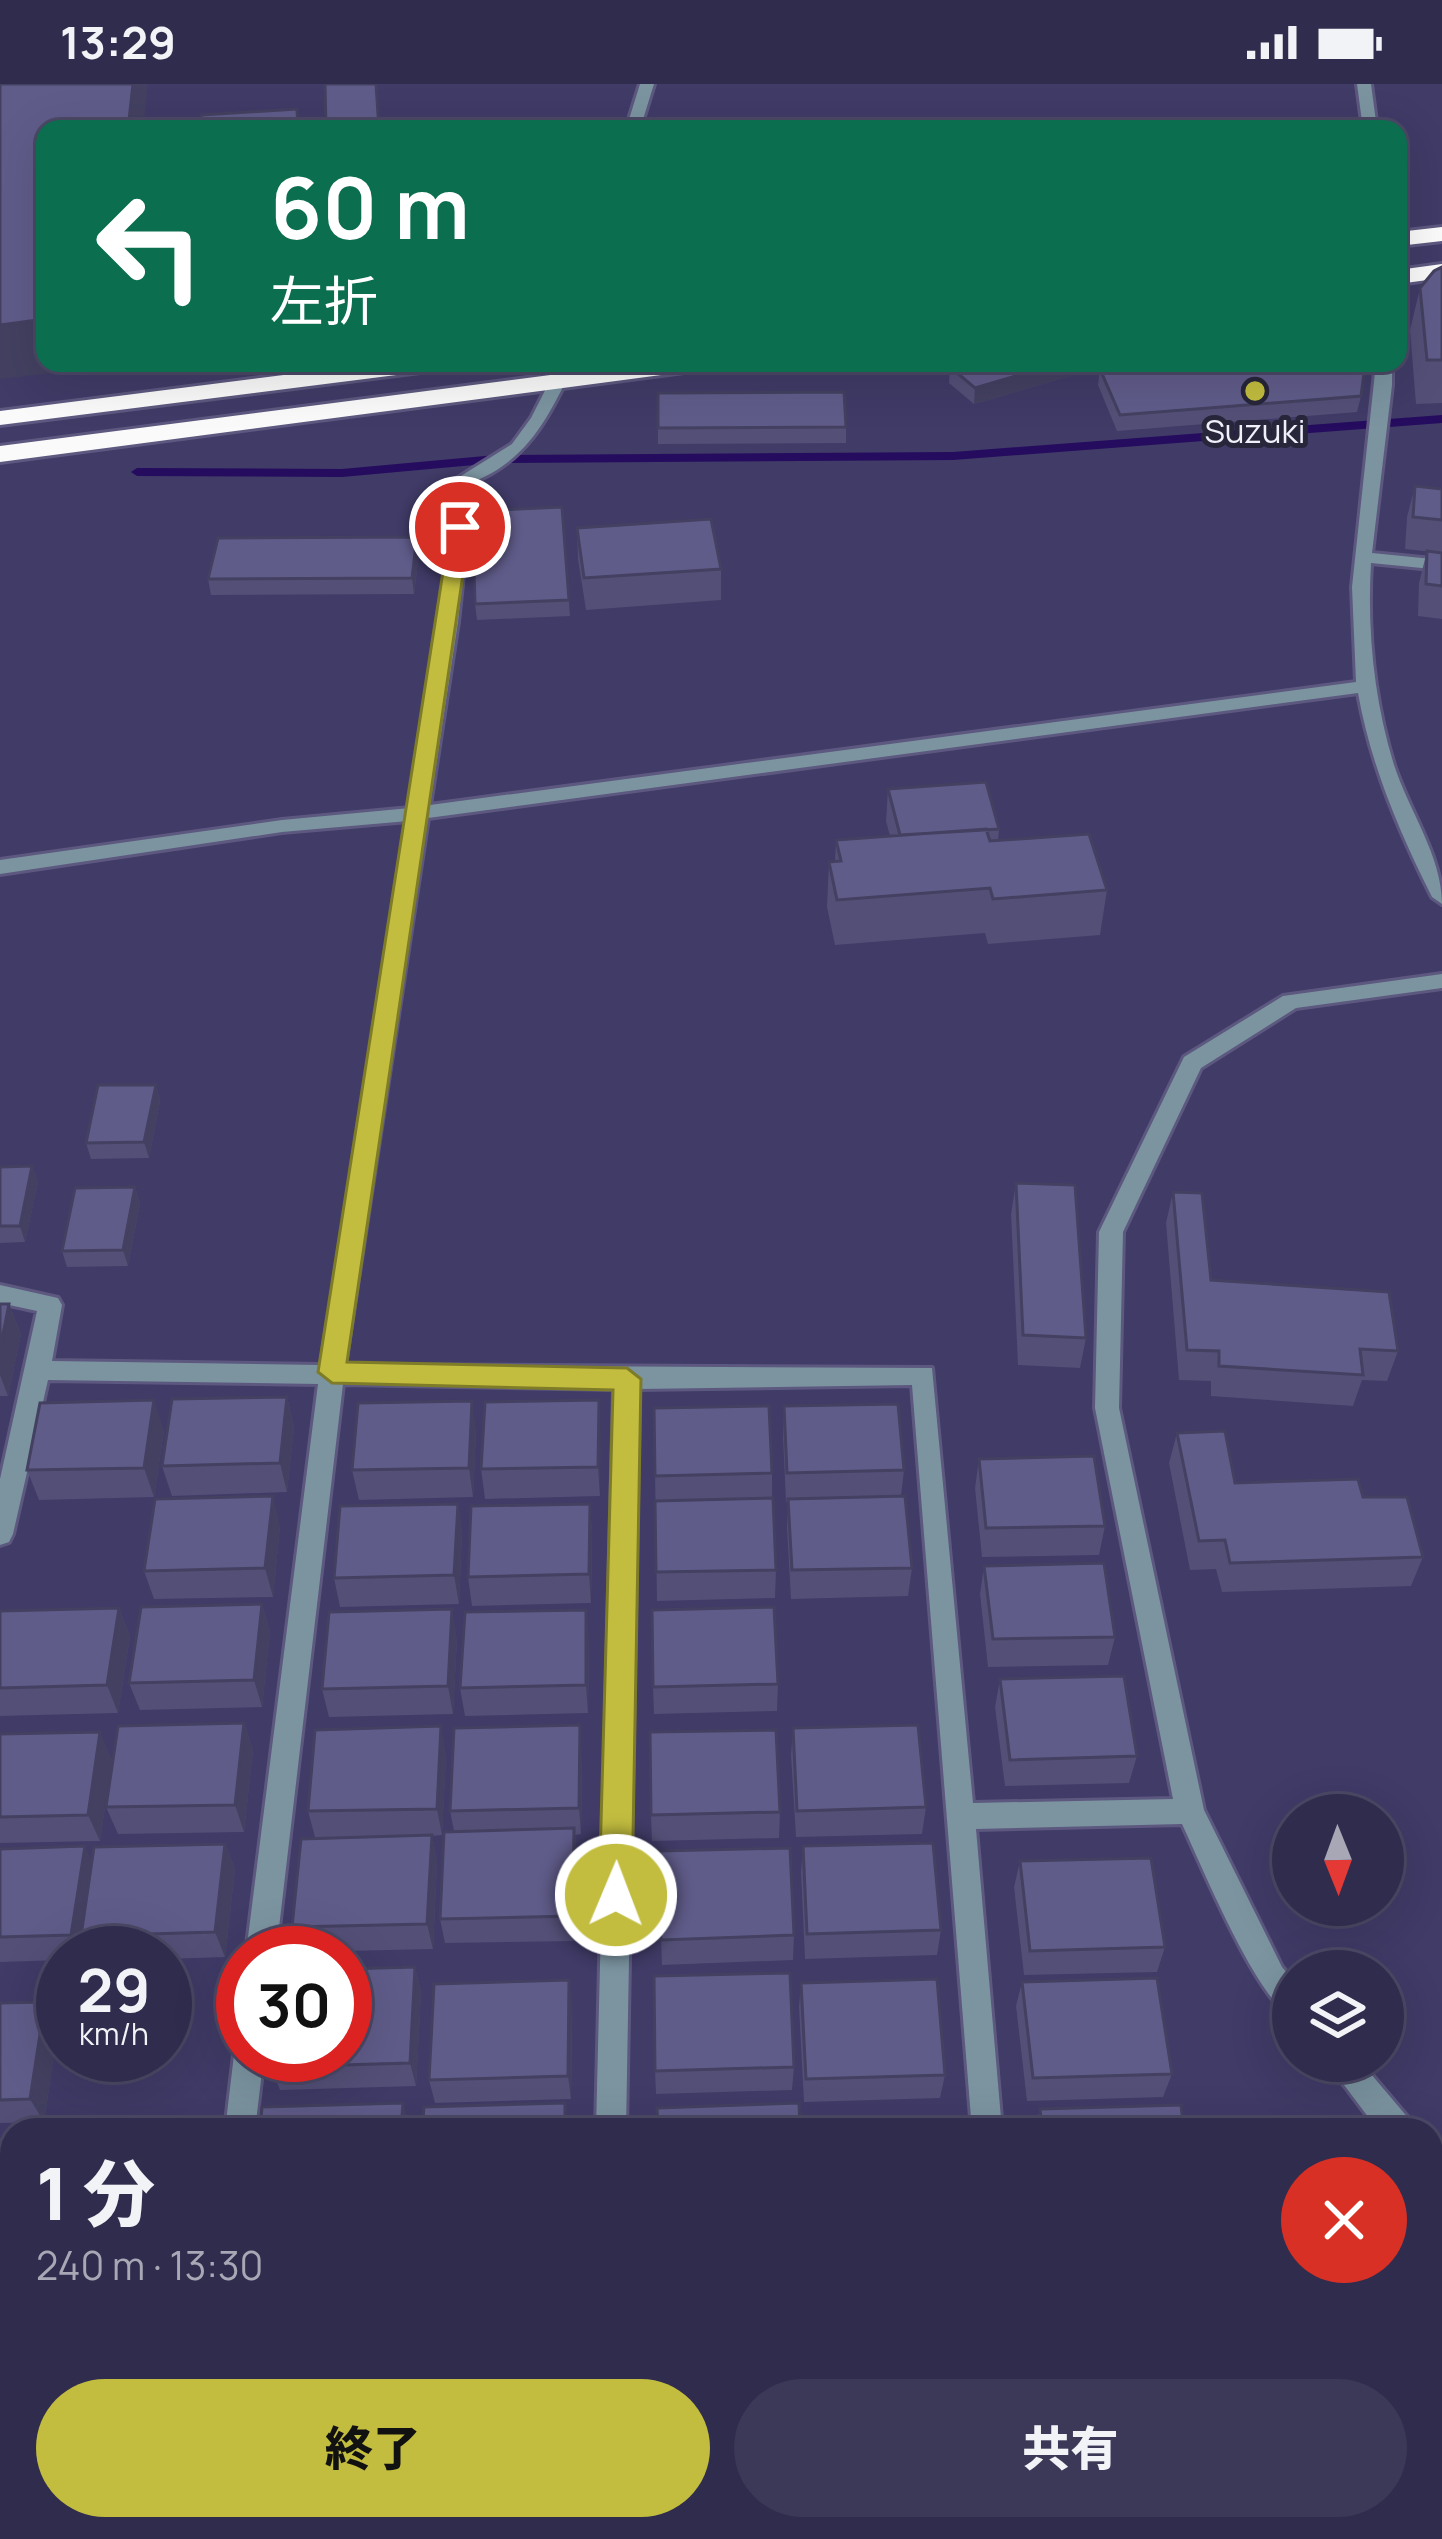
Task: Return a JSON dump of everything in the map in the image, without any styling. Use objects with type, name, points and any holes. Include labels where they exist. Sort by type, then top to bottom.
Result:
[{"type":"highway","points":[[1407,238],[1442,233]]},
{"type":"highway","points":[[1407,276],[1442,271]]},
{"type":"highway","points":[[0,418],[365,372]]},
{"type":"highway","points":[[0,454],[563,372]]},
{"type":"street","points":[[636,120],[647,84]]},
{"type":"street","points":[[1364,84],[1369,120]]},
{"type":"street","points":[[264,1926],[332,1372],[420,813],[465,479],[497,468],[534,431],[563,372]]},
{"type":"street","points":[[1384,372],[1382,433],[1363,557],[1364,687],[1395,808],[1442,897]]},
{"type":"street","points":[[1363,557],[1442,565]]},
{"type":"street","points":[[0,867],[258,829],[420,813],[1364,687]]},
{"type":"street","points":[[1272,1977],[1190,1811],[1107,1408],[1112,1232],[1192,1063],[1291,1001],[1442,981]]},
{"type":"street","points":[[0,1294],[50,1305],[0,1534]]},
{"type":"street","points":[[38,1370],[627,1379],[923,1375],[986,2118]]},
{"type":"street","points":[[611,2118],[627,1379]]},
{"type":"street","points":[[961,1816],[1190,1811]]},
{"type":"street","points":[[241,2118],[246,2082]]},
{"type":"street","points":[[1359,2082],[1389,2118]]},
{"type":"building","points":[[0,84],[133,84],[129,120],[36,120],[36,320],[0,325]]},
{"type":"building","points":[[325,84],[376,84],[378,120],[326,120]]},
{"type":"building","points":[[297,109],[298,120],[201,120],[201,115]]},
{"type":"building","points":[[1442,267],[1442,360],[1427,360],[1420,288]]},
{"type":"building","points":[[956,372],[1029,372],[975,388]]},
{"type":"building","points":[[1101,372],[1364,373],[1361,396],[1120,415]]},
{"type":"building","points":[[844,392],[846,427],[658,428],[658,393]]},
{"type":"building","points":[[1415,486],[1442,489],[1442,520],[1413,517]]},
{"type":"building","points":[[562,507],[569,600],[475,604],[472,511]]},
{"type":"building","points":[[711,519],[721,569],[584,578],[577,528]]},
{"type":"building","points":[[417,537],[412,578],[208,579],[218,538]]},
{"type":"building","points":[[1427,551],[1442,553],[1442,586],[1426,584]]},
{"type":"building","points":[[986,782],[999,829],[900,835],[888,789]]},
{"type":"building","points":[[986,829],[990,841],[1089,834],[1107,890],[993,899],[990,888],[837,900],[829,862],[841,861],[836,840]]},
{"type":"building","points":[[98,1085],[156,1085],[144,1142],[86,1143]]},
{"type":"building","points":[[32,1166],[20,1226],[0,1226],[0,1167]]},
{"type":"building","points":[[1016,1183],[1075,1185],[1086,1338],[1023,1335]]},
{"type":"building","points":[[135,1187],[123,1250],[62,1251],[75,1188]]},
{"type":"building","points":[[1173,1192],[1202,1193],[1211,1280],[1389,1292],[1398,1351],[1360,1349],[1363,1375],[1219,1366],[1219,1351],[1187,1350]]},
{"type":"building","points":[[0,1304],[9,1304],[0,1349]]},
{"type":"building","points":[[287,1397],[280,1463],[162,1466],[172,1399]]},
{"type":"building","points":[[154,1400],[144,1468],[27,1470],[40,1403]]},
{"type":"building","points":[[599,1400],[598,1467],[481,1469],[485,1402]]},
{"type":"building","points":[[472,1401],[469,1468],[352,1470],[358,1403]]},
{"type":"building","points":[[898,1404],[904,1470],[787,1473],[784,1406]]},
{"type":"building","points":[[769,1406],[772,1473],[655,1476],[654,1408]]},
{"type":"building","points":[[1225,1431],[1235,1483],[1358,1479],[1363,1497],[1407,1497],[1423,1557],[1230,1563],[1225,1540],[1199,1541],[1177,1433]]},
{"type":"building","points":[[1094,1456],[1105,1526],[986,1528],[979,1459]]},
{"type":"building","points":[[273,1496],[265,1568],[144,1571],[155,1499]]},
{"type":"building","points":[[905,1496],[912,1568],[792,1570],[788,1499]]},
{"type":"building","points":[[773,1498],[776,1570],[656,1572],[655,1501]]},
{"type":"building","points":[[458,1504],[454,1575],[334,1578],[340,1506]]},
{"type":"building","points":[[590,1504],[589,1574],[468,1577],[471,1506]]},
{"type":"building","points":[[1104,1563],[1115,1637],[993,1639],[984,1566]]},
{"type":"building","points":[[262,1604],[254,1680],[129,1683],[141,1607]]},
{"type":"building","points":[[774,1607],[778,1684],[653,1687],[652,1610]]},
{"type":"building","points":[[119,1608],[107,1685],[0,1688],[0,1611]]},
{"type":"building","points":[[452,1609],[448,1686],[322,1689],[329,1612]]},
{"type":"building","points":[[586,1610],[586,1685],[460,1688],[465,1612]]},
{"type":"building","points":[[1124,1676],[1137,1756],[1010,1760],[1000,1679]]},
{"type":"building","points":[[244,1723],[235,1805],[106,1807],[118,1726]]},
{"type":"building","points":[[580,1725],[579,1808],[450,1811],[454,1728]]},
{"type":"building","points":[[918,1725],[926,1807],[797,1811],[793,1728]]},
{"type":"building","points":[[441,1726],[437,1809],[308,1811],[315,1730]]},
{"type":"building","points":[[776,1730],[780,1812],[651,1815],[650,1732]]},
{"type":"building","points":[[100,1732],[88,1815],[0,1817],[0,1734]]},
{"type":"building","points":[[574,1828],[573,1916],[440,1919],[444,1832]]},
{"type":"building","points":[[432,1835],[427,1924],[292,1926],[301,1839]]},
{"type":"building","points":[[933,1843],[941,1930],[807,1934],[803,1846]]},
{"type":"building","points":[[225,1844],[215,1932],[192,1933],[192,1926],[82,1926],[94,1847]]},
{"type":"building","points":[[85,1846],[72,1926],[36,1926],[36,1936],[0,1937],[0,1849]]},
{"type":"building","points":[[790,1848],[794,1935],[661,1940],[659,1851]]},
{"type":"building","points":[[1151,1858],[1165,1947],[1030,1951],[1020,1861]]},
{"type":"building","points":[[415,1967],[410,2063],[372,2064],[372,1968]]},
{"type":"building","points":[[790,1973],[794,2067],[655,2071],[654,1976]]},
{"type":"building","points":[[1157,1978],[1172,2074],[1033,2078],[1022,1982]]},
{"type":"building","points":[[937,1979],[945,2075],[806,2079],[801,1983]]},
{"type":"building","points":[[569,1980],[568,2076],[429,2080],[434,1984]]},
{"type":"building","points":[[36,2002],[30,2099],[0,2100],[0,2003]]},
{"type":"building","points":[[403,2103],[402,2118],[261,2118],[262,2107]]},
{"type":"building","points":[[565,2103],[565,2118],[423,2118],[424,2107]]},
{"type":"building","points":[[799,2103],[800,2118],[657,2118],[657,2108]]},
{"type":"building","points":[[1181,2105],[1183,2118],[1041,2118],[1040,2109]]},
{"type":"waterway","points":[[137,472],[342,473],[496,459],[953,456],[1442,419]]},
{"type":"place","name":"Suzuki","points":[[1255,391]]},
{"type":"route","points":[[460,527],[445,654],[332,1372],[627,1379],[616,1895]]}]
